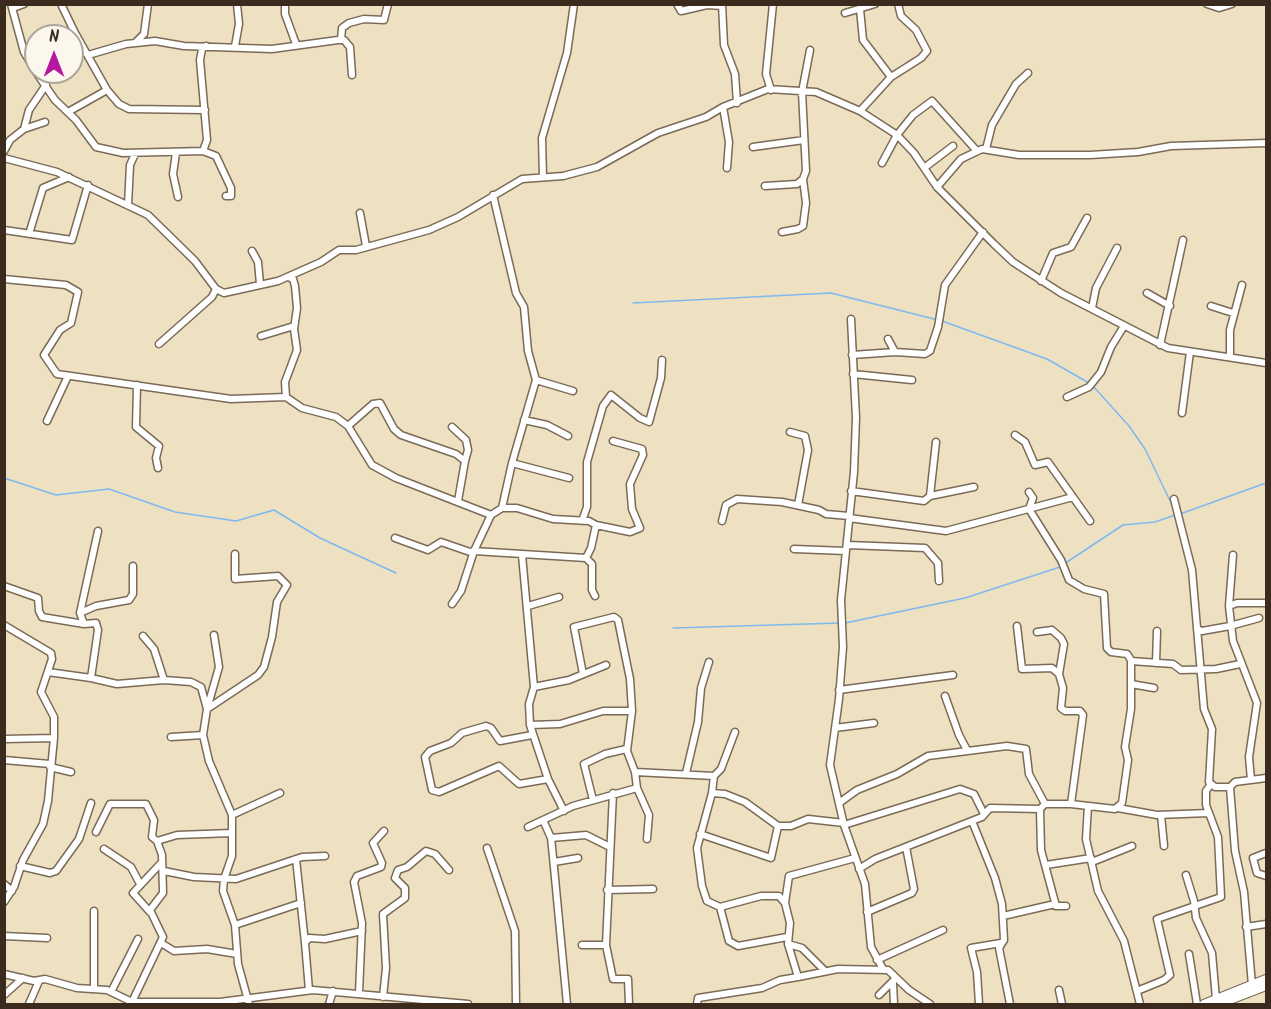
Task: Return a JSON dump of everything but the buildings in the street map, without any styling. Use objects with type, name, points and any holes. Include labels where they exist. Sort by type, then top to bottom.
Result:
[{"type":"main road","points":[[1204,1005],[1217,1002],[1266,979]]},
{"type":"main road","points":[[1217,1002],[1233,1002],[1266,986]]},
{"type":"street","points":[[24,4],[12,6],[24,52]]},
{"type":"street","points":[[61,4],[71,24]]},
{"type":"street","points":[[135,43],[144,34],[148,4]]},
{"type":"street","points":[[236,46],[239,24],[237,4]]},
{"type":"street","points":[[285,4],[285,14],[296,44]]},
{"type":"street","points":[[341,40],[342,28],[349,23],[364,19],[384,20],[388,4]]},
{"type":"street","points":[[543,177],[542,138],[567,53],[574,4]]},
{"type":"street","points":[[677,4],[681,10],[707,5],[722,5],[724,45],[735,74],[737,103]]},
{"type":"street","points":[[771,90],[765,74],[773,4]]},
{"type":"street","points":[[845,13],[875,4]]},
{"type":"street","points":[[860,111],[891,77],[921,58],[927,51],[916,30],[901,16],[898,4]]},
{"type":"street","points":[[1207,4],[1219,8],[1232,4]]},
{"type":"street","points":[[860,9],[863,40],[891,77]]},
{"type":"street","points":[[88,55],[135,43],[159,42],[202,47],[236,46],[272,49],[296,44],[341,40],[350,47],[352,75]]},
{"type":"street","points":[[202,47],[201,77],[207,145],[203,151]]},
{"type":"street","points":[[84,48],[107,90],[118,104],[129,109],[205,110]]},
{"type":"street","points":[[782,232],[803,226],[806,203],[803,179],[806,171],[802,92],[810,50]]},
{"type":"street","points":[[986,149],[992,125],[1016,84],[1028,73]]},
{"type":"street","points":[[24,129],[29,110],[46,85],[96,147],[132,156],[203,151],[216,156],[231,188],[231,196],[226,196]]},
{"type":"street","points":[[4,158],[69,177],[128,205],[162,227],[195,261],[216,289],[228,293],[288,277],[325,260],[339,250],[356,250],[436,227],[522,179],[573,174],[597,167],[658,133],[706,117],[723,107],[768,89],[816,92],[860,111],[897,135],[937,187],[1013,261],[1041,281],[1160,345],[1190,352],[1266,363]]},
{"type":"street","points":[[68,112],[107,90]]},
{"type":"street","points":[[882,163],[897,135],[913,115],[933,101],[977,151]]},
{"type":"street","points":[[723,107],[729,141],[727,168]]},
{"type":"street","points":[[4,151],[10,140],[24,129],[45,122]]},
{"type":"street","points":[[753,147],[804,140]]},
{"type":"street","points":[[937,187],[961,159],[986,149],[1018,155],[1090,155],[1138,152],[1171,146],[1266,143]]},
{"type":"street","points":[[924,168],[953,146]]},
{"type":"street","points":[[176,153],[173,174],[178,197]]},
{"type":"street","points":[[128,205],[132,156]]},
{"type":"street","points":[[29,234],[43,188],[69,177]]},
{"type":"street","points":[[765,186],[797,184],[803,179]]},
{"type":"street","points":[[4,230],[72,240],[88,185]]},
{"type":"street","points":[[493,195],[516,293],[524,307],[528,351],[536,380],[512,463],[502,508]]},
{"type":"street","points":[[120,202],[127,196]]},
{"type":"street","points":[[360,213],[366,246]]},
{"type":"street","points":[[1041,281],[1053,253],[1071,247],[1087,218]]},
{"type":"street","points":[[852,355],[895,352],[925,354],[930,351],[938,327],[945,285],[983,232]]},
{"type":"street","points":[[1160,345],[1183,240]]},
{"type":"street","points":[[1092,308],[1096,288],[1117,248]]},
{"type":"street","points":[[252,251],[258,262],[260,284]]},
{"type":"street","points":[[286,398],[285,381],[297,355],[294,326],[297,308],[295,286],[293,279],[288,277]]},
{"type":"street","points":[[4,279],[66,285],[78,292],[71,323],[60,330],[44,355],[57,374],[231,399],[286,398],[302,408],[336,417],[348,426],[372,465],[396,478],[491,515]]},
{"type":"street","points":[[1230,357],[1233,313],[1242,285]]},
{"type":"street","points":[[159,344],[212,297],[216,289]]},
{"type":"street","points":[[1147,293],[1170,306]]},
{"type":"street","points":[[1211,306],[1233,313]]},
{"type":"street","points":[[851,319],[855,418],[847,548],[841,600],[843,646],[830,765],[844,824],[866,890],[872,947],[879,965],[888,970],[894,981],[930,1005]]},
{"type":"street","points":[[261,336],[294,326]]},
{"type":"street","points":[[1067,397],[1089,387],[1101,372],[1111,347],[1124,326]]},
{"type":"street","points":[[888,339],[895,352]]},
{"type":"street","points":[[1182,413],[1190,352]]},
{"type":"street","points":[[582,521],[588,507],[587,462],[603,406],[611,395],[640,418],[649,422],[661,378],[662,360]]},
{"type":"street","points":[[853,374],[912,380]]},
{"type":"street","points":[[47,422],[68,376]]},
{"type":"street","points":[[536,380],[573,391]]},
{"type":"street","points":[[137,385],[135,427],[159,446],[156,458],[158,468]]},
{"type":"street","points":[[348,426],[373,404],[380,403],[394,429],[401,435],[456,454],[465,461]]},
{"type":"street","points":[[524,420],[547,425],[568,436]]},
{"type":"street","points":[[452,427],[466,440],[468,450],[458,501]]},
{"type":"street","points":[[790,432],[805,436],[808,450],[798,505]]},
{"type":"street","points":[[1015,435],[1025,442],[1035,465],[1048,462],[1090,521]]},
{"type":"street","points":[[452,604],[461,591],[474,551],[491,515],[502,508],[517,508],[553,519],[582,521],[630,532],[640,528],[632,508],[630,484],[643,455],[642,449],[613,441]]},
{"type":"street","points":[[930,496],[936,442]]},
{"type":"street","points":[[512,463],[569,478]]},
{"type":"street","points":[[851,490],[924,501],[930,496],[974,487]]},
{"type":"street","points":[[1029,492],[1033,498],[1029,509]]},
{"type":"street","points":[[722,521],[726,505],[732,500],[775,501],[798,505],[826,514],[929,527],[942,531],[1073,497]]},
{"type":"street","points":[[1137,991],[1164,980],[1170,975],[1157,918],[1219,899],[1222,892],[1218,837],[1216,827],[1208,813],[1205,796],[1210,784],[1212,729],[1204,709],[1192,570],[1174,499]]},
{"type":"street","points":[[1029,509],[1061,560],[1069,580],[1084,589],[1104,594],[1107,648],[1112,652],[1127,654],[1131,661],[1130,716],[1125,747],[1128,760],[1122,803],[1118,808]]},
{"type":"street","points":[[586,558],[591,548],[596,525]]},
{"type":"street","points":[[84,624],[80,613],[98,531]]},
{"type":"street","points":[[395,538],[428,550],[441,543],[470,552],[548,554],[586,558],[592,564],[592,590],[595,596]]},
{"type":"street","points":[[794,549],[925,548],[938,563],[939,580]]},
{"type":"street","points":[[207,709],[258,675],[264,668],[273,637],[277,602],[287,585],[278,576],[235,579],[235,554]]},
{"type":"street","points":[[522,555],[534,687],[529,704],[530,725],[548,779],[564,811]]},
{"type":"street","points":[[1233,555],[1228,606],[1230,626],[1240,664],[1257,703],[1249,757],[1251,780]]},
{"type":"street","points":[[80,613],[96,606],[129,600],[133,594],[133,566]]},
{"type":"street","points":[[4,586],[38,598],[42,617],[84,624],[96,623],[98,630],[91,678]]},
{"type":"street","points":[[528,606],[559,597]]},
{"type":"street","points":[[1228,606],[1266,603]]},
{"type":"street","points":[[583,674],[574,627],[614,617],[618,620],[630,679],[633,711],[627,749],[635,772],[637,788],[649,815],[648,839]]},
{"type":"street","points":[[1197,629],[1203,631],[1259,618]]},
{"type":"street","points":[[4,625],[51,653],[48,672],[41,692],[54,717],[48,801],[43,824],[20,866],[12,891],[4,903]]},
{"type":"street","points":[[1017,626],[1022,669],[1052,668],[1059,674]]},
{"type":"street","points":[[1036,632],[1052,630],[1061,638],[1064,644],[1059,674],[1063,688],[1061,708],[1065,711],[1080,711],[1083,715],[1071,804]]},
{"type":"street","points":[[1156,663],[1157,631]]},
{"type":"street","points":[[214,635],[219,667],[207,709],[203,735],[209,761],[232,815],[232,856],[224,879],[226,906],[235,925],[237,954],[243,985],[249,1001]]},
{"type":"street","points":[[143,636],[154,649],[164,680]]},
{"type":"street","points":[[1131,661],[1173,664],[1181,670],[1200,670],[1240,664]]},
{"type":"street","points":[[686,773],[698,722],[701,688],[709,662]]},
{"type":"street","points":[[534,687],[583,674],[606,665]]},
{"type":"street","points":[[48,672],[117,684],[164,680],[190,682],[201,687],[207,709]]},
{"type":"street","points":[[839,690],[953,675]]},
{"type":"street","points":[[1131,684],[1154,688]]},
{"type":"street","points":[[945,696],[958,735],[967,750]]},
{"type":"street","points":[[530,725],[560,724],[603,711],[633,711]]},
{"type":"street","points":[[835,728],[874,723]]},
{"type":"street","points":[[532,735],[500,741],[491,728],[486,726],[462,733],[458,738],[430,751],[425,757],[432,790],[439,792],[499,766],[519,784],[548,779]]},
{"type":"street","points":[[735,732],[721,769],[714,776],[712,793],[700,834],[697,848],[702,886],[707,901],[720,907],[761,896],[779,896],[785,903]]},
{"type":"street","points":[[171,737],[203,735]]},
{"type":"street","points":[[4,739],[54,738]]},
{"type":"street","points":[[839,803],[849,794],[897,774],[928,756],[1007,747],[1026,750],[1029,774],[1042,806],[1041,850],[1055,904]]},
{"type":"street","points":[[593,800],[584,764],[606,754],[627,749]]},
{"type":"street","points":[[4,760],[50,765],[71,772]]},
{"type":"street","points":[[635,772],[714,776]]},
{"type":"street","points":[[1210,784],[1215,787],[1230,787],[1233,783],[1266,778]]},
{"type":"street","points":[[1230,787],[1238,867],[1244,892],[1252,985]]},
{"type":"street","points":[[528,827],[593,800],[637,788]]},
{"type":"street","points":[[712,793],[724,794],[745,802],[778,826],[791,826],[808,819],[844,824],[960,789],[974,794],[984,814]]},
{"type":"street","points":[[232,815],[280,793]]},
{"type":"street","points":[[613,793],[606,945],[613,979],[628,979],[628,1005]]},
{"type":"street","points":[[20,866],[50,873],[56,872],[79,839],[92,803]]},
{"type":"street","points":[[96,832],[110,804],[146,804],[154,820],[152,837],[157,841],[164,871],[163,893],[151,907],[150,913]]},
{"type":"street","points":[[859,869],[875,859],[972,821],[990,808],[1071,804],[1161,815],[1208,813]]},
{"type":"street","points":[[1088,806],[1086,839],[1101,900],[1124,941],[1140,1005]]},
{"type":"street","points":[[1161,815],[1164,846]]},
{"type":"street","points":[[543,820],[550,838],[554,862],[567,1005]]},
{"type":"street","points":[[972,821],[995,878],[1003,916],[1004,940],[1001,943],[1001,958],[1010,1005]]},
{"type":"street","points":[[700,834],[771,858],[778,826]]},
{"type":"street","points":[[359,993],[362,931],[355,879],[362,873],[381,867],[382,862],[373,843],[384,831]]},
{"type":"street","points":[[157,841],[177,835],[232,833]]},
{"type":"street","points":[[550,838],[586,835],[610,847]]},
{"type":"street","points":[[1046,865],[1091,860],[1132,846]]},
{"type":"street","points":[[867,912],[912,893],[914,889],[906,847]]},
{"type":"street","points":[[487,848],[515,931],[516,1005]]},
{"type":"street","points":[[104,849],[131,867],[140,884]]},
{"type":"street","points":[[383,997],[386,968],[383,914],[405,898],[405,888],[395,878],[398,870],[407,867],[426,851],[435,854],[449,870]]},
{"type":"street","points":[[1266,853],[1253,858],[1253,865],[1257,873],[1266,876]]},
{"type":"street","points":[[164,871],[224,879],[253,874],[296,859],[325,856]]},
{"type":"street","points":[[554,862],[578,858]]},
{"type":"street","points":[[798,977],[788,940],[790,923],[785,903],[789,876],[855,858]]},
{"type":"street","points":[[296,859],[309,990]]},
{"type":"street","points":[[132,1002],[149,961],[161,943],[163,933],[133,893],[162,862]]},
{"type":"street","points":[[1238,867],[1253,865]]},
{"type":"street","points":[[1186,875],[1195,905],[1196,918],[1212,953],[1217,1002]]},
{"type":"street","points":[[4,884],[12,891]]},
{"type":"street","points":[[607,890],[653,889]]},
{"type":"street","points":[[235,925],[301,903]]},
{"type":"street","points":[[1003,916],[1055,904],[1058,907],[1066,906]]},
{"type":"street","points":[[720,907],[729,941],[738,946],[788,940],[802,948],[825,971]]},
{"type":"street","points":[[94,911],[94,989]]},
{"type":"street","points":[[1246,927],[1266,924]]},
{"type":"street","points":[[697,1005],[698,998],[762,988],[780,980],[825,971],[879,965],[943,930]]},
{"type":"street","points":[[305,943],[309,938],[334,937],[362,931]]},
{"type":"street","points":[[4,936],[47,938]]},
{"type":"street","points":[[111,992],[138,939]]},
{"type":"street","points":[[161,943],[174,951],[207,949],[237,954]]},
{"type":"street","points":[[979,1005],[977,972],[971,948],[1001,943]]},
{"type":"street","points":[[582,945],[606,945]]},
{"type":"street","points":[[1189,954],[1197,1005]]},
{"type":"street","points":[[4,974],[39,981],[45,979],[77,988],[111,992],[132,1002],[249,1001],[309,990],[359,993],[398,1002],[468,1005]]},
{"type":"street","points":[[4,1002],[6,995],[22,978]]},
{"type":"street","points":[[29,1005],[39,981]]},
{"type":"street","points":[[879,995],[894,981]]},
{"type":"street","points":[[894,981],[894,1005]]},
{"type":"street","points":[[1059,990],[1062,1005]]},
{"type":"street","points":[[329,1005],[333,991]]},
{"type":"street","points":[[117,1005],[120,997]]},
{"type":"waterway","points":[[633,303],[831,293],[938,320]]},
{"type":"waterway","points":[[942,321],[1047,359],[1089,383]]},
{"type":"waterway","points":[[1093,386],[1129,426],[1145,449],[1174,509]]},
{"type":"waterway","points":[[4,478],[56,495],[109,489],[175,512],[236,521],[274,510],[320,538],[396,573]]},
{"type":"waterway","points":[[1180,514],[1266,483]]},
{"type":"waterway","points":[[1064,564],[1123,525],[1155,522],[1175,515]]},
{"type":"waterway","points":[[845,623],[965,598],[1060,567]]},
{"type":"waterway","points":[[673,628],[840,623]]}]
